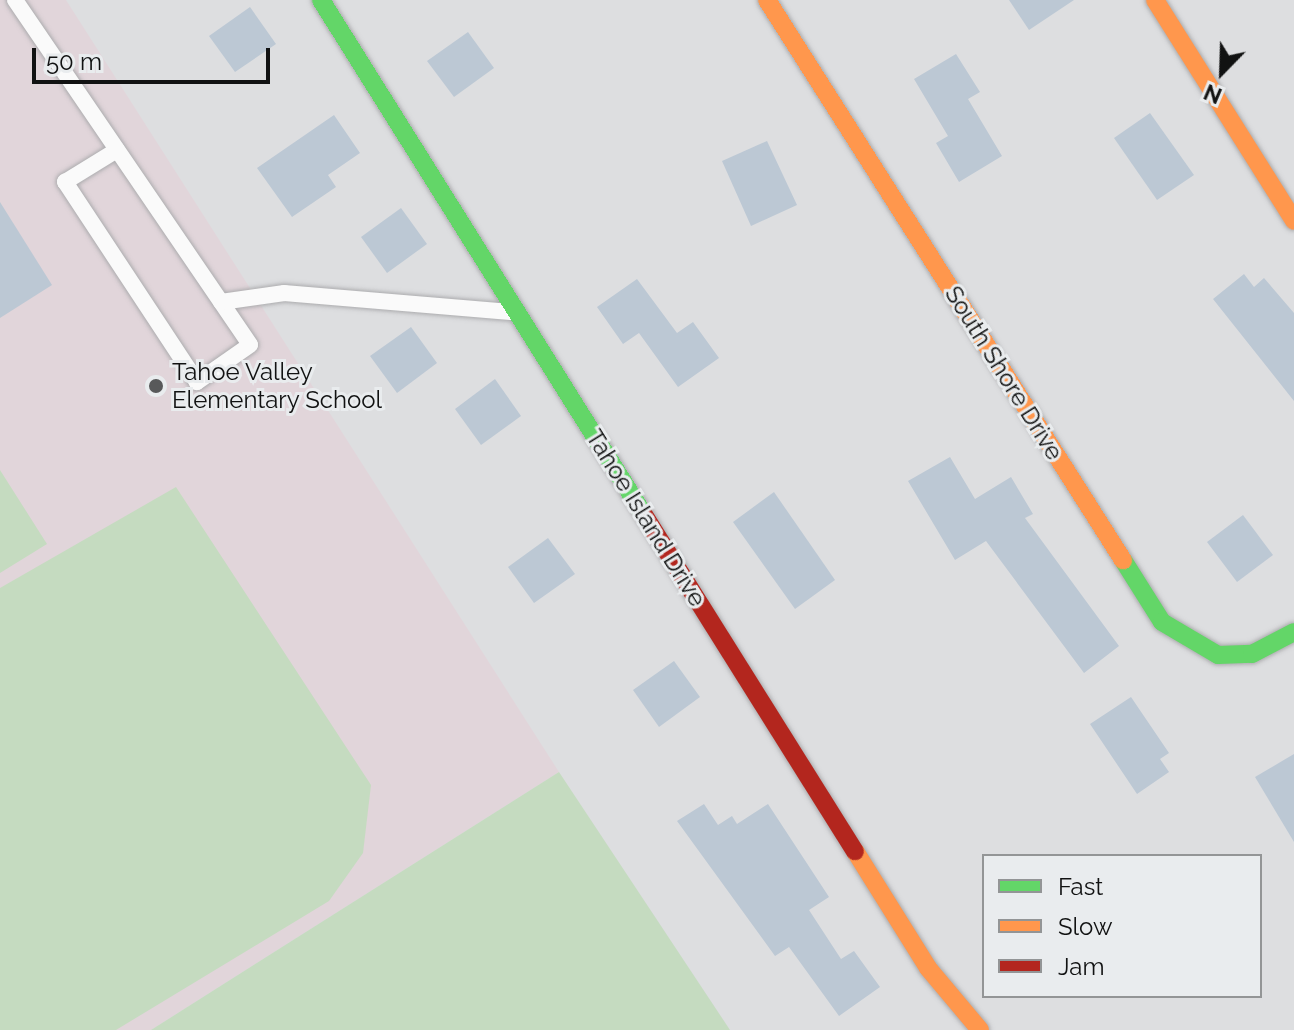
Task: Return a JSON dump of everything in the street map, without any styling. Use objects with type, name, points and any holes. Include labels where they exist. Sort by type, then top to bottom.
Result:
[{"type":"street","name":"Tahoe Island Drive","points":[[321,0],[928,968],[980,1030]]},
{"type":"street","name":"South Shore Drive","points":[[767,0],[1162,622],[1192,645],[1218,655],[1252,654],[1294,632]]},
{"type":"street","points":[[1155,0],[1294,221]]},
{"type":"lane","points":[[15,0],[250,345],[197,382],[65,182],[117,150]]},
{"type":"lane","points":[[221,302],[284,293],[517,312]]},
{"type":"shaded area","name":"Tahoe Valley Elementary School","points":[[0,0],[66,0],[559,772],[151,1030],[0,1030]]},
{"type":"green space","points":[[0,470],[47,544],[0,573]]},
{"type":"green space","points":[[176,487],[371,785],[363,853],[329,901],[116,1030],[0,1030],[0,588]]},
{"type":"green space","points":[[559,772],[730,1030],[151,1030]]},
{"type":"building","points":[[1009,0],[1074,0],[1029,30]]},
{"type":"building","points":[[250,7],[276,44],[235,72],[209,36]]},
{"type":"building","points":[[468,32],[494,68],[454,97],[427,61]]},
{"type":"building","points":[[956,54],[980,92],[968,99],[1002,156],[959,182],[936,143],[948,136],[914,79]]},
{"type":"building","points":[[1150,113],[1194,175],[1157,200],[1114,138]]},
{"type":"building","points":[[334,115],[360,153],[328,175],[336,187],[292,217],[257,168]]},
{"type":"building","points":[[767,141],[797,205],[751,226],[722,161]]},
{"type":"building","points":[[0,202],[52,285],[0,318]]},
{"type":"building","points":[[401,208],[427,244],[387,273],[361,237]]},
{"type":"building","points":[[1244,274],[1254,287],[1264,278],[1294,313],[1294,401],[1213,299]]},
{"type":"building","points":[[637,279],[677,333],[693,322],[719,358],[678,387],[639,333],[623,344],[597,307]]},
{"type":"building","points":[[411,327],[437,363],[397,393],[370,356]]},
{"type":"building","points":[[495,379],[521,416],[481,445],[455,409]]},
{"type":"building","points":[[950,457],[975,499],[1011,477],[1033,514],[1025,518],[1119,646],[1084,673],[986,541],[955,560],[908,481]]},
{"type":"building","points":[[774,492],[835,580],[795,609],[733,522]]},
{"type":"building","points":[[1243,515],[1273,555],[1237,582],[1207,542]]},
{"type":"building","points":[[548,538],[575,574],[534,603],[508,567]]},
{"type":"building","points":[[674,661],[700,697],[659,727],[633,690]]},
{"type":"building","points":[[1131,697],[1169,753],[1160,759],[1169,772],[1137,794],[1090,724]]},
{"type":"building","points":[[1294,754],[1294,842],[1255,777]]},
{"type":"building","points":[[704,804],[718,825],[732,816],[737,824],[768,804],[829,897],[809,910],[841,959],[854,951],[880,987],[839,1016],[789,947],[775,956],[677,821]]},
{"type":"traffic: fast","points":[[321,0],[644,515]]},
{"type":"traffic: fast","points":[[1123,560],[1162,622],[1218,655],[1252,654],[1294,632]]},
{"type":"traffic: slow","points":[[767,0],[1123,560]]},
{"type":"traffic: slow","points":[[1155,0],[1294,221]]},
{"type":"traffic: slow","points":[[855,851],[928,968],[980,1030]]},
{"type":"traffic: jam","points":[[644,515],[855,851]]},
{"type":"place","name":"Tahoe Valley Elementary School","points":[[156,386]]}]
